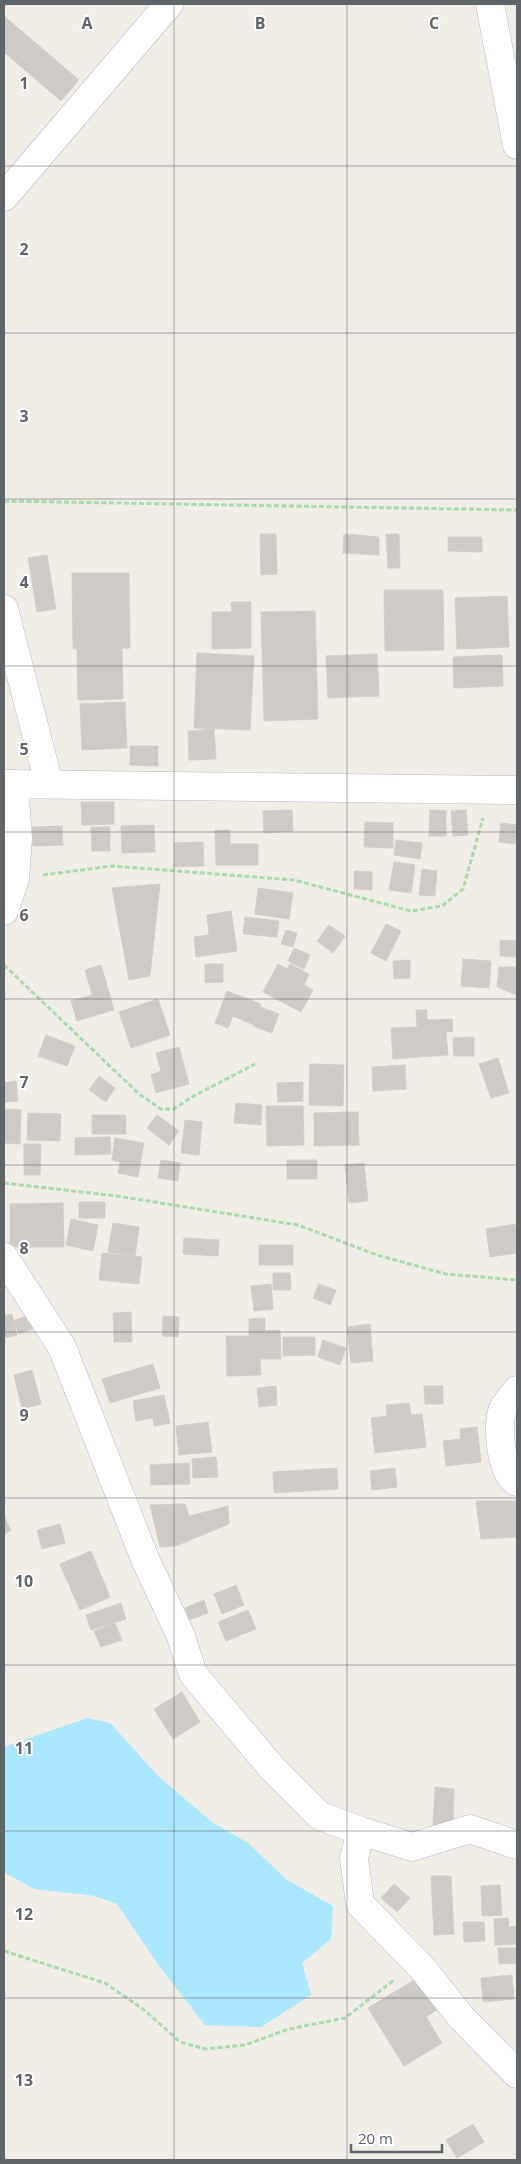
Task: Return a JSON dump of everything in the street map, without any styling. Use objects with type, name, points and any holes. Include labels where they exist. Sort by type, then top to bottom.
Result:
[{"type":"street","points":[[4,197],[168,4]]},
{"type":"street","points":[[490,4],[517,145]]},
{"type":"street","points":[[4,609],[49,784]]},
{"type":"street","points":[[4,912],[15,879],[18,838],[9,784],[504,790]]},
{"type":"street","points":[[4,1256],[62,1347],[145,1560],[180,1634],[193,1674],[272,1768],[320,1816],[361,1831],[412,1847],[470,1829],[517,1845]]},
{"type":"street","points":[[517,1390],[503,1410],[500,1439],[504,1465],[512,1480],[517,1482]]},
{"type":"street","points":[[361,1831],[354,1858],[360,1904],[416,1962],[461,2017],[517,2074]]},
{"type":"path","points":[[4,501],[517,510]]},
{"type":"path","points":[[15,879],[112,866],[294,880],[411,911],[442,906],[464,889],[504,790]]},
{"type":"path","points":[[4,965],[139,1094],[161,1109],[174,1109],[190,1098],[255,1064]]},
{"type":"path","points":[[4,1183],[117,1196],[298,1225],[377,1255],[446,1274],[517,1280]]},
{"type":"path","points":[[4,1951],[65,1968],[105,1983],[143,2009],[180,2042],[206,2049],[245,2045],[289,2029],[345,2018],[416,1962]]},
{"type":"water","points":[[87,1718],[110,1723],[159,1777],[213,1823],[248,1843],[287,1880],[333,1906],[331,1939],[302,1963],[311,1995],[261,2027],[205,2025],[160,1967],[117,1904],[95,1896],[34,1889],[4,1872],[4,1747]]},
{"type":"building","points":[[4,16],[79,80],[61,101],[4,52]]},
{"type":"building","points":[[260,534],[276,534],[277,574],[261,575]]},
{"type":"building","points":[[344,534],[379,537],[379,555],[343,553]]},
{"type":"building","points":[[386,534],[399,534],[400,568],[388,568]]},
{"type":"building","points":[[448,537],[482,537],[482,552],[448,551]]},
{"type":"building","points":[[47,555],[56,609],[37,612],[28,558]]},
{"type":"building","points":[[72,573],[129,573],[130,648],[73,649]]},
{"type":"building","points":[[384,590],[443,590],[444,650],[385,651]]},
{"type":"building","points":[[507,596],[509,647],[457,649],[455,598]]},
{"type":"building","points":[[231,602],[251,602],[251,648],[212,649],[212,612],[232,612]]},
{"type":"building","points":[[315,611],[316,645],[262,647],[261,612]]},
{"type":"building","points":[[316,645],[318,719],[264,721],[262,647]]},
{"type":"building","points":[[122,648],[123,699],[78,700],[77,649]]},
{"type":"building","points":[[197,653],[254,656],[250,730],[194,728]]},
{"type":"building","points":[[377,654],[379,696],[328,698],[326,656]]},
{"type":"building","points":[[502,655],[503,686],[454,688],[453,657]]},
{"type":"building","points":[[125,702],[127,748],[82,750],[80,704]]},
{"type":"building","points":[[214,729],[216,759],[189,760],[188,731]]},
{"type":"building","points":[[130,746],[158,746],[158,766],[130,765]]},
{"type":"building","points":[[81,802],[114,802],[114,824],[82,825]]},
{"type":"building","points":[[292,810],[293,831],[264,833],[263,811]]},
{"type":"building","points":[[430,810],[446,811],[446,836],[429,836]]},
{"type":"building","points":[[466,810],[468,835],[453,836],[451,811]]},
{"type":"building","points":[[365,822],[393,823],[393,848],[364,847]]},
{"type":"building","points":[[501,823],[517,825],[515,844],[499,842]]},
{"type":"building","points":[[154,825],[155,852],[122,853],[121,826]]},
{"type":"building","points":[[62,826],[63,845],[33,846],[32,827]]},
{"type":"building","points":[[91,827],[110,827],[110,851],[92,851]]},
{"type":"building","points":[[215,830],[230,830],[230,844],[258,844],[258,865],[216,865]]},
{"type":"building","points":[[396,840],[422,843],[420,859],[394,855]]},
{"type":"building","points":[[203,842],[204,866],[174,867],[174,843]]},
{"type":"building","points":[[394,862],[415,865],[411,893],[389,890]]},
{"type":"building","points":[[422,869],[437,871],[435,896],[419,895]]},
{"type":"building","points":[[354,871],[372,872],[372,890],[354,889]]},
{"type":"building","points":[[160,884],[150,976],[129,980],[112,888]]},
{"type":"building","points":[[258,888],[293,893],[289,919],[255,914]]},
{"type":"building","points":[[231,911],[237,951],[196,957],[194,937],[209,935],[207,915]]},
{"type":"building","points":[[245,917],[279,921],[277,937],[243,934]]},
{"type":"building","points":[[386,924],[401,931],[386,961],[371,953]]},
{"type":"building","points":[[329,925],[345,936],[333,953],[317,941]]},
{"type":"building","points":[[286,930],[297,933],[293,947],[281,944]]},
{"type":"building","points":[[500,940],[517,941],[517,957],[500,956]]},
{"type":"building","points":[[294,948],[310,955],[304,969],[288,961]]},
{"type":"building","points":[[463,959],[491,961],[489,988],[461,986]]},
{"type":"building","points":[[410,960],[410,978],[394,979],[393,961]]},
{"type":"building","points":[[205,964],[223,964],[223,982],[205,983]]},
{"type":"building","points":[[278,964],[287,969],[290,964],[309,974],[304,985],[313,990],[301,1012],[263,992]]},
{"type":"building","points":[[101,965],[114,1010],[77,1021],[71,1001],[92,995],[85,970]]},
{"type":"building","points":[[499,967],[517,967],[517,995],[497,987]]},
{"type":"building","points":[[227,991],[261,1004],[254,1025],[233,1016],[228,1028],[215,1023]]},
{"type":"building","points":[[158,999],[170,1035],[131,1048],[119,1012]]},
{"type":"building","points":[[260,1007],[279,1014],[272,1033],[253,1026]]},
{"type":"building","points":[[416,1010],[427,1010],[427,1020],[452,1019],[453,1031],[446,1032],[448,1055],[419,1057]]},
{"type":"building","points":[[417,1027],[419,1057],[393,1059],[391,1028]]},
{"type":"building","points":[[46,1035],[75,1046],[67,1066],[38,1056]]},
{"type":"building","points":[[474,1037],[474,1056],[454,1056],[453,1038]]},
{"type":"building","points":[[179,1047],[189,1084],[156,1093],[151,1075],[161,1071],[156,1053]]},
{"type":"building","points":[[498,1058],[509,1093],[491,1098],[479,1064]]},
{"type":"building","points":[[310,1064],[344,1065],[343,1106],[309,1105]]},
{"type":"building","points":[[405,1065],[406,1089],[373,1091],[372,1067]]},
{"type":"building","points":[[99,1076],[115,1088],[106,1102],[89,1090]]},
{"type":"building","points":[[16,1081],[18,1101],[4,1102],[4,1083]]},
{"type":"building","points":[[303,1082],[303,1101],[278,1102],[277,1083]]},
{"type":"building","points":[[236,1103],[262,1105],[261,1125],[234,1123]]},
{"type":"building","points":[[266,1106],[303,1106],[304,1145],[267,1146]]},
{"type":"building","points":[[4,1109],[21,1110],[20,1144],[4,1143]]},
{"type":"building","points":[[358,1112],[359,1145],[314,1146],[314,1113]]},
{"type":"building","points":[[28,1113],[61,1114],[60,1141],[27,1140]]},
{"type":"building","points":[[92,1115],[126,1115],[126,1134],[92,1134]]},
{"type":"building","points":[[157,1115],[179,1131],[169,1145],[147,1128]]},
{"type":"building","points":[[185,1120],[202,1122],[199,1155],[181,1153]]},
{"type":"building","points":[[110,1137],[111,1154],[75,1155],[75,1138]]},
{"type":"building","points":[[115,1138],[144,1143],[138,1177],[118,1173],[120,1162],[112,1160]]},
{"type":"building","points":[[24,1144],[41,1144],[40,1175],[24,1175]]},
{"type":"building","points":[[161,1160],[180,1163],[178,1181],[158,1178]]},
{"type":"building","points":[[287,1160],[317,1160],[317,1179],[287,1179]]},
{"type":"building","points":[[364,1163],[368,1201],[349,1203],[345,1165]]},
{"type":"building","points":[[79,1202],[105,1202],[105,1218],[79,1218]]},
{"type":"building","points":[[63,1203],[64,1247],[10,1247],[10,1204]]},
{"type":"building","points":[[71,1219],[98,1225],[93,1251],[66,1245]]},
{"type":"building","points":[[113,1223],[139,1227],[135,1256],[108,1252]]},
{"type":"building","points":[[515,1224],[517,1253],[490,1257],[486,1229]]},
{"type":"building","points":[[184,1238],[219,1240],[218,1256],[183,1254]]},
{"type":"building","points":[[259,1245],[293,1245],[293,1265],[259,1265]]},
{"type":"building","points":[[102,1253],[142,1257],[139,1284],[99,1280]]},
{"type":"building","points":[[273,1273],[290,1273],[291,1290],[273,1290]]},
{"type":"building","points":[[271,1284],[273,1309],[254,1311],[251,1286]]},
{"type":"building","points":[[319,1284],[336,1290],[330,1305],[313,1298]]},
{"type":"building","points":[[131,1312],[132,1342],[114,1342],[113,1313]]},
{"type":"building","points":[[33,1313],[39,1326],[19,1334],[13,1321]]},
{"type":"building","points":[[12,1314],[17,1335],[4,1338],[4,1316]]},
{"type":"building","points":[[163,1316],[179,1317],[178,1337],[162,1336]]},
{"type":"building","points":[[265,1318],[265,1331],[280,1330],[281,1359],[260,1359],[261,1375],[227,1376],[226,1336],[249,1336],[249,1319]]},
{"type":"building","points":[[370,1324],[373,1361],[351,1363],[347,1327]]},
{"type":"building","points":[[283,1337],[315,1337],[315,1355],[283,1356]]},
{"type":"building","points":[[323,1340],[346,1348],[340,1365],[318,1357]]},
{"type":"building","points":[[153,1364],[160,1388],[110,1403],[102,1379]]},
{"type":"building","points":[[32,1370],[41,1404],[22,1409],[14,1375]]},
{"type":"building","points":[[276,1386],[277,1405],[259,1407],[257,1388]]},
{"type":"building","points":[[424,1386],[443,1386],[443,1404],[425,1404]]},
{"type":"building","points":[[164,1395],[170,1423],[154,1426],[153,1418],[136,1421],[133,1401]]},
{"type":"building","points":[[409,1403],[411,1415],[422,1414],[426,1447],[375,1453],[371,1418],[387,1416],[386,1405]]},
{"type":"building","points":[[208,1422],[212,1452],[179,1455],[176,1426]]},
{"type":"building","points":[[477,1427],[481,1462],[446,1466],[443,1441],[461,1439],[460,1429]]},
{"type":"building","points":[[216,1457],[218,1477],[193,1478],[192,1459]]},
{"type":"building","points":[[189,1463],[190,1484],[151,1485],[150,1465]]},
{"type":"building","points":[[337,1468],[338,1489],[274,1493],[273,1472]]},
{"type":"building","points":[[395,1468],[397,1487],[372,1490],[370,1471]]},
{"type":"building","points":[[476,1501],[517,1501],[517,1537],[481,1539]]},
{"type":"building","points":[[185,1504],[189,1516],[228,1506],[229,1524],[176,1546],[160,1547],[150,1505]]},
{"type":"building","points":[[4,1516],[11,1530],[4,1534]]},
{"type":"building","points":[[60,1524],[65,1543],[42,1549],[37,1530]]},
{"type":"building","points":[[91,1551],[110,1597],[80,1610],[60,1564]]},
{"type":"building","points":[[236,1585],[244,1605],[222,1614],[214,1594]]},
{"type":"building","points":[[204,1600],[208,1613],[189,1620],[185,1608]]},
{"type":"building","points":[[121,1603],[126,1619],[91,1630],[86,1615]]},
{"type":"building","points":[[248,1610],[256,1629],[226,1641],[218,1622]]},
{"type":"building","points":[[115,1623],[122,1640],[101,1647],[94,1631]]},
{"type":"building","points":[[182,1692],[200,1722],[173,1739],[154,1709]]},
{"type":"building","points":[[435,1787],[454,1789],[453,1826],[433,1825]]},
{"type":"building","points":[[431,1876],[451,1876],[454,1934],[434,1935]]},
{"type":"building","points":[[394,1884],[410,1898],[397,1912],[381,1898]]},
{"type":"building","points":[[500,1885],[502,1915],[482,1916],[481,1886]]},
{"type":"building","points":[[508,1918],[509,1927],[517,1926],[517,1944],[495,1945],[494,1919]]},
{"type":"building","points":[[463,1922],[484,1922],[485,1941],[464,1942]]},
{"type":"building","points":[[498,1948],[517,1948],[517,1963],[499,1964]]},
{"type":"building","points":[[512,1975],[514,1999],[483,2002],[481,1978]]},
{"type":"building","points":[[419,1977],[438,2009],[426,2017],[442,2043],[404,2066],[368,2008]]},
{"type":"building","points":[[473,2124],[484,2142],[457,2158],[446,2140]]}]
